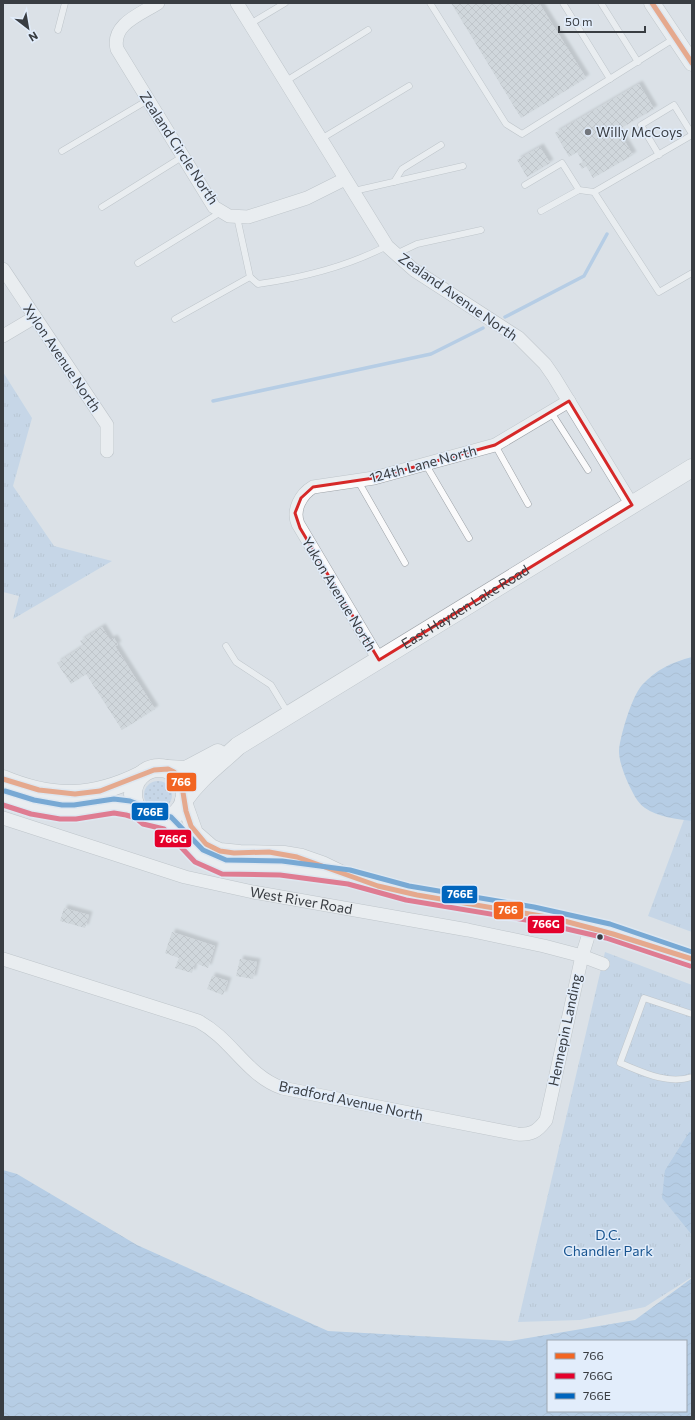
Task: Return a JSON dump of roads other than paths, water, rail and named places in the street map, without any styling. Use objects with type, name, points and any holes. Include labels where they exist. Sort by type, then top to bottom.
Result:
[{"type":"main road","name":"East Hayden Lake Road","points":[[168,769],[186,770],[213,755],[238,746],[692,468]]},
{"type":"main road","name":"East Hayden Lake Road","points":[[184,801],[192,789],[208,772],[220,764],[238,746]]},
{"type":"main road","points":[[3,779],[39,792],[79,794],[111,788],[154,768],[168,769],[180,778],[184,785],[184,801],[174,815],[167,818],[148,816],[134,802],[134,786],[141,775]]},
{"type":"main road","name":"West River Road","points":[[3,798],[32,807],[61,812],[74,812],[114,806],[128,808],[148,816]]},
{"type":"street","name":"Zealand Circle North","points":[[158,3],[126,23],[117,35],[115,42],[122,58],[214,207],[229,216],[248,217],[307,198],[344,179]]},
{"type":"street","name":"Zealand Avenue North","points":[[237,3],[286,81],[352,192],[391,250],[414,270],[519,338],[545,364],[570,401],[632,504]]},
{"type":"street","points":[[652,3],[692,63]]},
{"type":"street","name":"Xylon Avenue North","points":[[3,269],[107,425],[108,451]]},
{"type":"street","points":[[3,336],[34,317]]},
{"type":"street","name":"124th Lane North","points":[[300,528],[295,514],[298,504],[306,491],[324,485],[358,481],[426,465],[495,445],[570,401]]},
{"type":"street","name":"Yukon Avenue North","points":[[300,528],[379,660]]},
{"type":"street","name":"West River Road","points":[[184,801],[196,833],[202,840],[215,849],[229,853],[270,853],[302,857],[322,864],[349,877]]},
{"type":"street","name":"West River Road","points":[[148,816],[168,823],[199,856],[224,867],[281,868],[349,877],[406,893],[533,914],[591,927],[692,959]]},
{"type":"street","name":"West River Road","points":[[3,818],[207,883],[468,930],[582,956],[603,964]]},
{"type":"street","name":"Hennepin Landing","points":[[538,1130],[546,1120],[582,956],[591,927]]},
{"type":"street","name":"Bradford Avenue North","points":[[3,959],[198,1021],[217,1033],[256,1075],[265,1081],[282,1088],[517,1134],[529,1135],[538,1130]]},
{"type":"lane","points":[[58,30],[65,3]]},
{"type":"lane","points":[[250,24],[285,3]]},
{"type":"lane","points":[[430,3],[506,124],[522,134],[675,38]]},
{"type":"lane","points":[[563,3],[610,79]]},
{"type":"lane","points":[[601,3],[638,62]]},
{"type":"lane","points":[[286,81],[368,30]]},
{"type":"lane","points":[[321,139],[409,86]]},
{"type":"lane","points":[[62,151],[148,100]]},
{"type":"lane","points":[[541,211],[579,190],[594,192],[692,135],[674,105],[641,125],[659,154]]},
{"type":"lane","points":[[394,182],[402,169],[441,145]]},
{"type":"lane","points":[[102,207],[182,157]]},
{"type":"lane","points":[[525,185],[562,163],[579,190]]},
{"type":"lane","points":[[352,192],[463,166]]},
{"type":"lane","points":[[594,192],[659,292],[692,273]]},
{"type":"lane","points":[[138,263],[221,212]]},
{"type":"lane","points":[[237,217],[250,277],[258,284],[282,280],[391,250],[481,230]]},
{"type":"lane","points":[[175,319],[250,277]]},
{"type":"lane","points":[[551,412],[588,470]]},
{"type":"lane","points":[[495,445],[528,504]]},
{"type":"lane","points":[[426,465],[469,538]]},
{"type":"lane","points":[[358,481],[405,563]]},
{"type":"lane","points":[[226,646],[236,662],[271,685],[289,714]]},
{"type":"lane","points":[[692,1014],[644,998],[620,1063],[658,1078],[687,1079],[692,1077]]},
{"type":"water","points":[[692,657],[692,821],[661,816],[642,806],[635,797],[623,772],[619,751],[627,716],[638,690],[653,675],[665,667]]},
{"type":"water","points":[[692,1131],[692,1235],[662,1198],[665,1170],[689,1132]]},
{"type":"water","points":[[3,1170],[17,1174],[137,1245],[328,1331],[510,1341],[635,1320],[692,1278],[692,1417],[3,1417]]},
{"type":"waterway","points":[[505,317],[584,276],[607,234]]},
{"type":"waterway","points":[[213,401],[431,354],[483,328]]},
{"type":"place","name":"Willy McCoys","points":[[588,132]]},
{"type":"park label","name":"D.C. Chandler Park","points":[[608,1244]]}]
